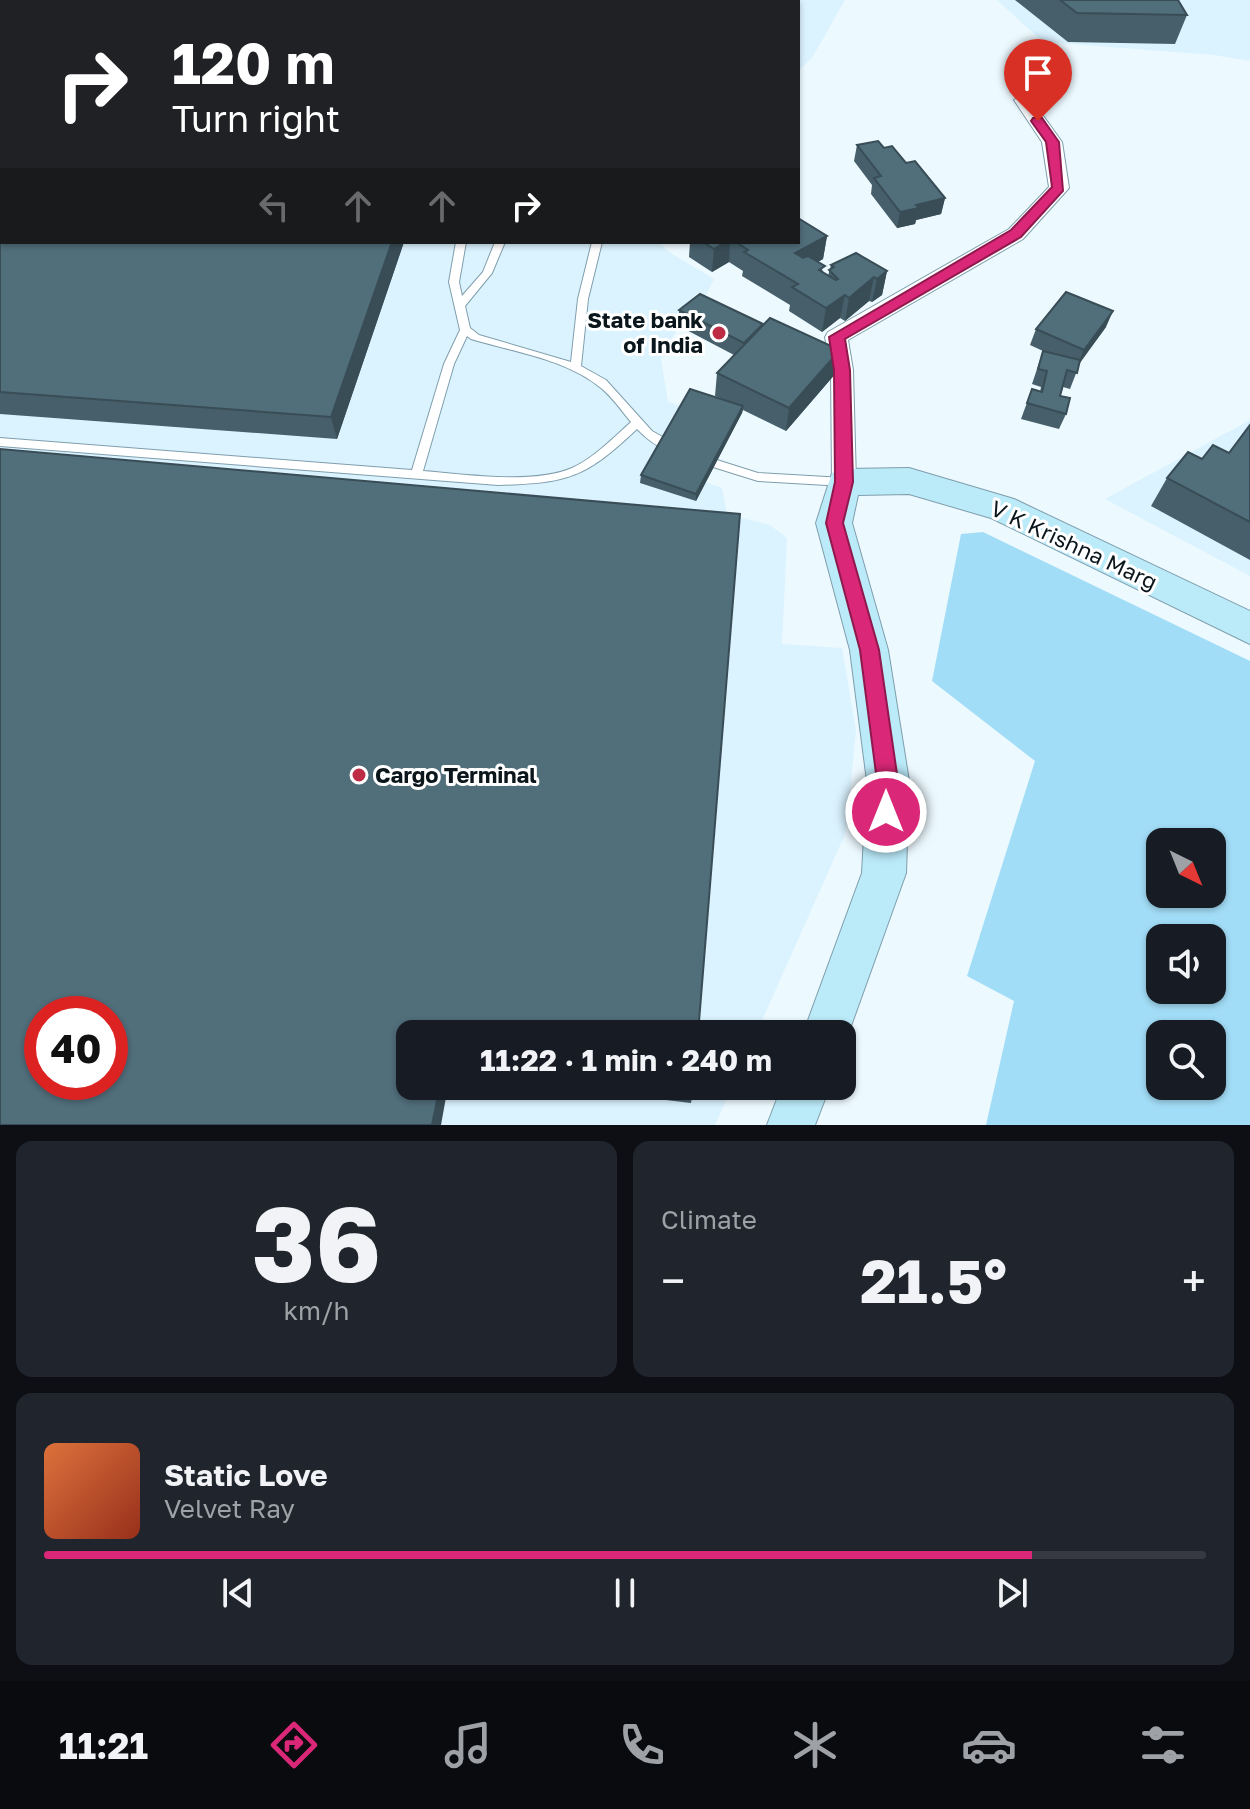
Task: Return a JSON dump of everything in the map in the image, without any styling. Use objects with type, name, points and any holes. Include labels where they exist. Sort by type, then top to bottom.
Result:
[{"type":"street","points":[[831,1020],[884,873],[888,781],[869,650],[834,523],[844,482],[842,370],[836,337],[1016,234],[1059,188],[1052,142],[1023,100]]},
{"type":"street","name":"V K Krishna Marg","points":[[844,482],[909,481],[1002,508],[1250,628]]},
{"type":"street","points":[[791,1125],[801,1100]]},
{"type":"lane","points":[[416,474],[449,364],[465,330],[454,282],[461,244]]},
{"type":"lane","points":[[460,305],[487,273],[499,244]]},
{"type":"lane","points":[[576,368],[583,299],[597,244]]},
{"type":"lane","points":[[465,330],[475,337],[576,368],[614,393],[635,424],[653,439],[686,454],[758,477],[844,482]]},
{"type":"lane","points":[[0,442],[498,481],[551,479],[577,473],[597,460],[635,424]]},
{"type":"shaded area","name":"Cargo Terminal","points":[[800,0],[845,0],[812,58],[800,69]]},
{"type":"shaded area","points":[[997,0],[1250,0],[1250,61],[1214,55],[1043,42]]},
{"type":"shaded area","name":"Cargo Terminal","points":[[0,244],[661,244],[714,279],[699,310],[679,326],[661,358],[668,402],[711,415],[681,473],[722,488],[727,514],[770,525],[787,538],[782,644],[842,648],[856,731],[846,832],[762,1020],[396,1020],[396,1100],[727,1100],[715,1125],[0,1125]]},
{"type":"shaded area","points":[[1250,420],[1250,576],[1105,499]]},
{"type":"shaded area","points":[[983,532],[1250,661],[1250,1125],[986,1125],[1014,1001],[967,976],[1035,761],[932,681],[961,534]]},
{"type":"building","points":[[1060,0],[1178,0],[1187,15],[1077,13]]},
{"type":"building","points":[[878,141],[884,148],[892,146],[906,163],[915,161],[945,198],[900,212],[874,178],[881,176],[857,145]]},
{"type":"building","points":[[800,219],[827,236],[795,253],[803,258],[808,256],[825,266],[819,270],[836,280],[829,270],[834,267],[831,265],[856,253],[887,271],[877,279],[874,277],[849,298],[845,295],[826,308],[792,287],[798,284],[744,252],[748,250],[739,244],[800,244]]},
{"type":"building","points":[[0,244],[391,244],[331,417],[0,392]]},
{"type":"building","points":[[1066,292],[1113,311],[1084,350],[1036,329]]},
{"type":"building","points":[[700,294],[763,324],[744,343],[679,310]]},
{"type":"building","points":[[770,318],[840,350],[789,408],[717,373]]},
{"type":"building","points":[[1043,351],[1080,360],[1077,373],[1067,370],[1060,396],[1070,398],[1066,414],[1027,403],[1032,389],[1042,392],[1047,371],[1038,369]]},
{"type":"building","points":[[690,389],[743,406],[696,494],[641,475]]},
{"type":"building","points":[[1250,425],[1250,522],[1167,478],[1188,452],[1202,459],[1213,445],[1229,453]]},
{"type":"building","name":"Cargo Terminal","points":[[0,449],[740,514],[699,1020],[396,1020],[396,1100],[437,1100],[432,1125],[0,1125]]},
{"type":"place","name":"State bank of India","points":[[719,333]]},
{"type":"place","name":"Cargo Terminal","points":[[359,775]]},
{"type":"route","points":[[886,812],[888,781],[869,650],[834,523],[844,482],[842,370],[836,337],[1016,234],[1059,188],[1052,142],[1038,121]]}]
